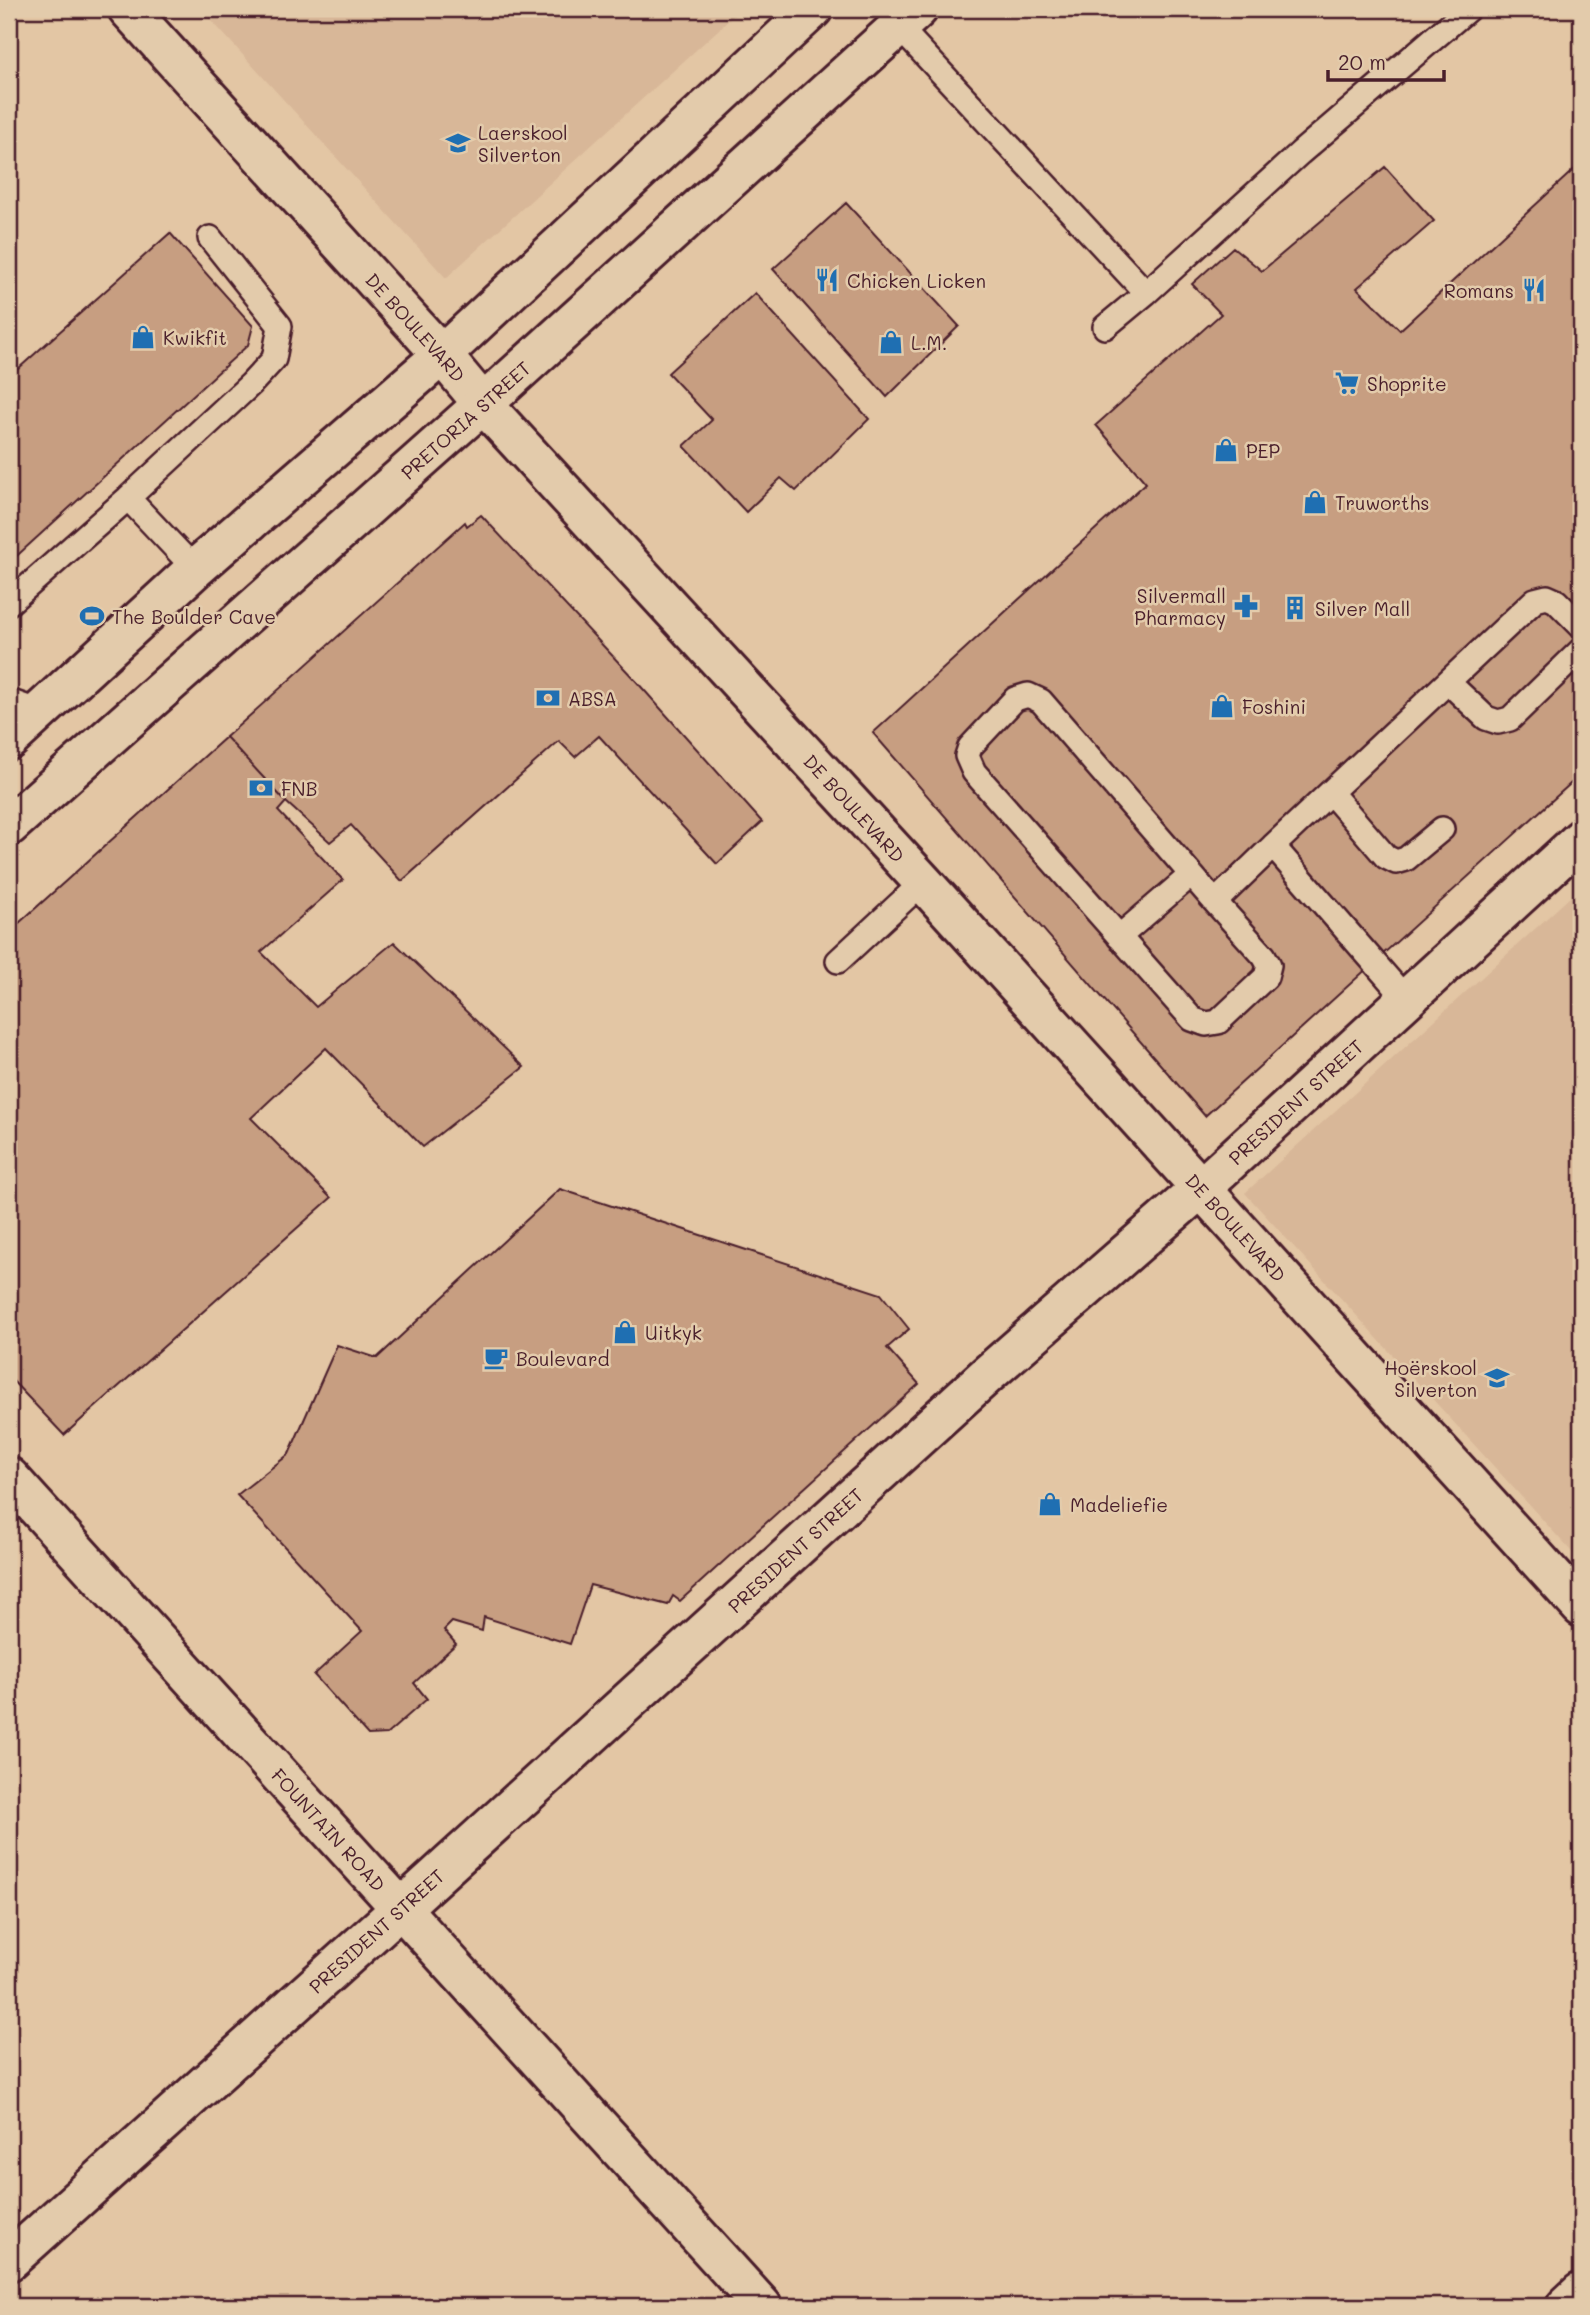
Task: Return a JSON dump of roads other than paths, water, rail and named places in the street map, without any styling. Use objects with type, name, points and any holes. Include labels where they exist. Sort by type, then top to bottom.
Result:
[{"type":"street","name":"DE BOULEVARD","points":[[128,9],[442,355],[483,404],[923,882],[1581,1607]]},
{"type":"street","points":[[9,740],[24,707],[195,569],[442,355],[813,9]]},
{"type":"street","name":"PRETORIA STREET","points":[[9,826],[483,404],[908,17]]},
{"type":"street","name":"PRESIDENT STREET","points":[[9,2261],[978,1383],[1201,1188],[1581,839]]},
{"type":"street","name":"FOUNTAIN ROAD","points":[[9,1477],[754,2304]]},
{"type":"street","points":[[1566,2306],[1581,2292]]},
{"type":"lane","points":[[1105,327],[1300,153],[1468,9]]},
{"type":"lane","points":[[908,17],[1146,293]]},
{"type":"lane","points":[[9,603],[128,498],[251,384],[274,359],[280,326],[210,238]]},
{"type":"lane","points":[[128,498],[195,569]]},
{"type":"lane","points":[[1215,902],[1535,600],[1547,597],[1556,601],[1581,626]]},
{"type":"lane","points":[[1448,682],[1486,718],[1497,722],[1510,719],[1581,650]]},
{"type":"lane","points":[[1028,695],[1041,701],[1191,875],[1264,956],[1269,965],[1266,978],[1218,1022],[1206,1024],[1192,1019],[974,772],[967,756],[970,747],[1015,699],[1028,695]]},
{"type":"lane","points":[[1331,793],[1386,857],[1396,862],[1406,859],[1442,829]]},
{"type":"lane","points":[[1273,846],[1406,999]]},
{"type":"lane","points":[[1119,937],[1191,875]]},
{"type":"lane","points":[[838,961],[923,882]]},
{"type":"place","name":"Laerskool Silverton","points":[[458,143]]},
{"type":"place","name":"Chicken Licken","points":[[827,280]]},
{"type":"place","name":"Romans","points":[[1534,290]]},
{"type":"place","name":"Kwikfit","points":[[143,337]]},
{"type":"place","name":"L.M.","points":[[891,342]]},
{"type":"place","name":"Shoprite","points":[[1347,383]]},
{"type":"place","name":"PEP","points":[[1226,450]]},
{"type":"place","name":"Truworths","points":[[1315,502]]},
{"type":"place","name":"Silvermall Pharmacy","points":[[1246,606]]},
{"type":"place","name":"Silver Mall","points":[[1295,608]]},
{"type":"place","name":"The Boulder Cave","points":[[92,616]]},
{"type":"place","name":"ABSA","points":[[548,698]]},
{"type":"place","name":"Foshini","points":[[1222,706]]},
{"type":"place","name":"FNB","points":[[261,788]]},
{"type":"place","name":"Uitkyk","points":[[625,1332]]},
{"type":"place","name":"Boulevard","points":[[496,1358]]},
{"type":"place","name":"Hoërskool Silverton","points":[[1497,1378]]},
{"type":"place","name":"Madeliefie","points":[[1050,1504]]}]
